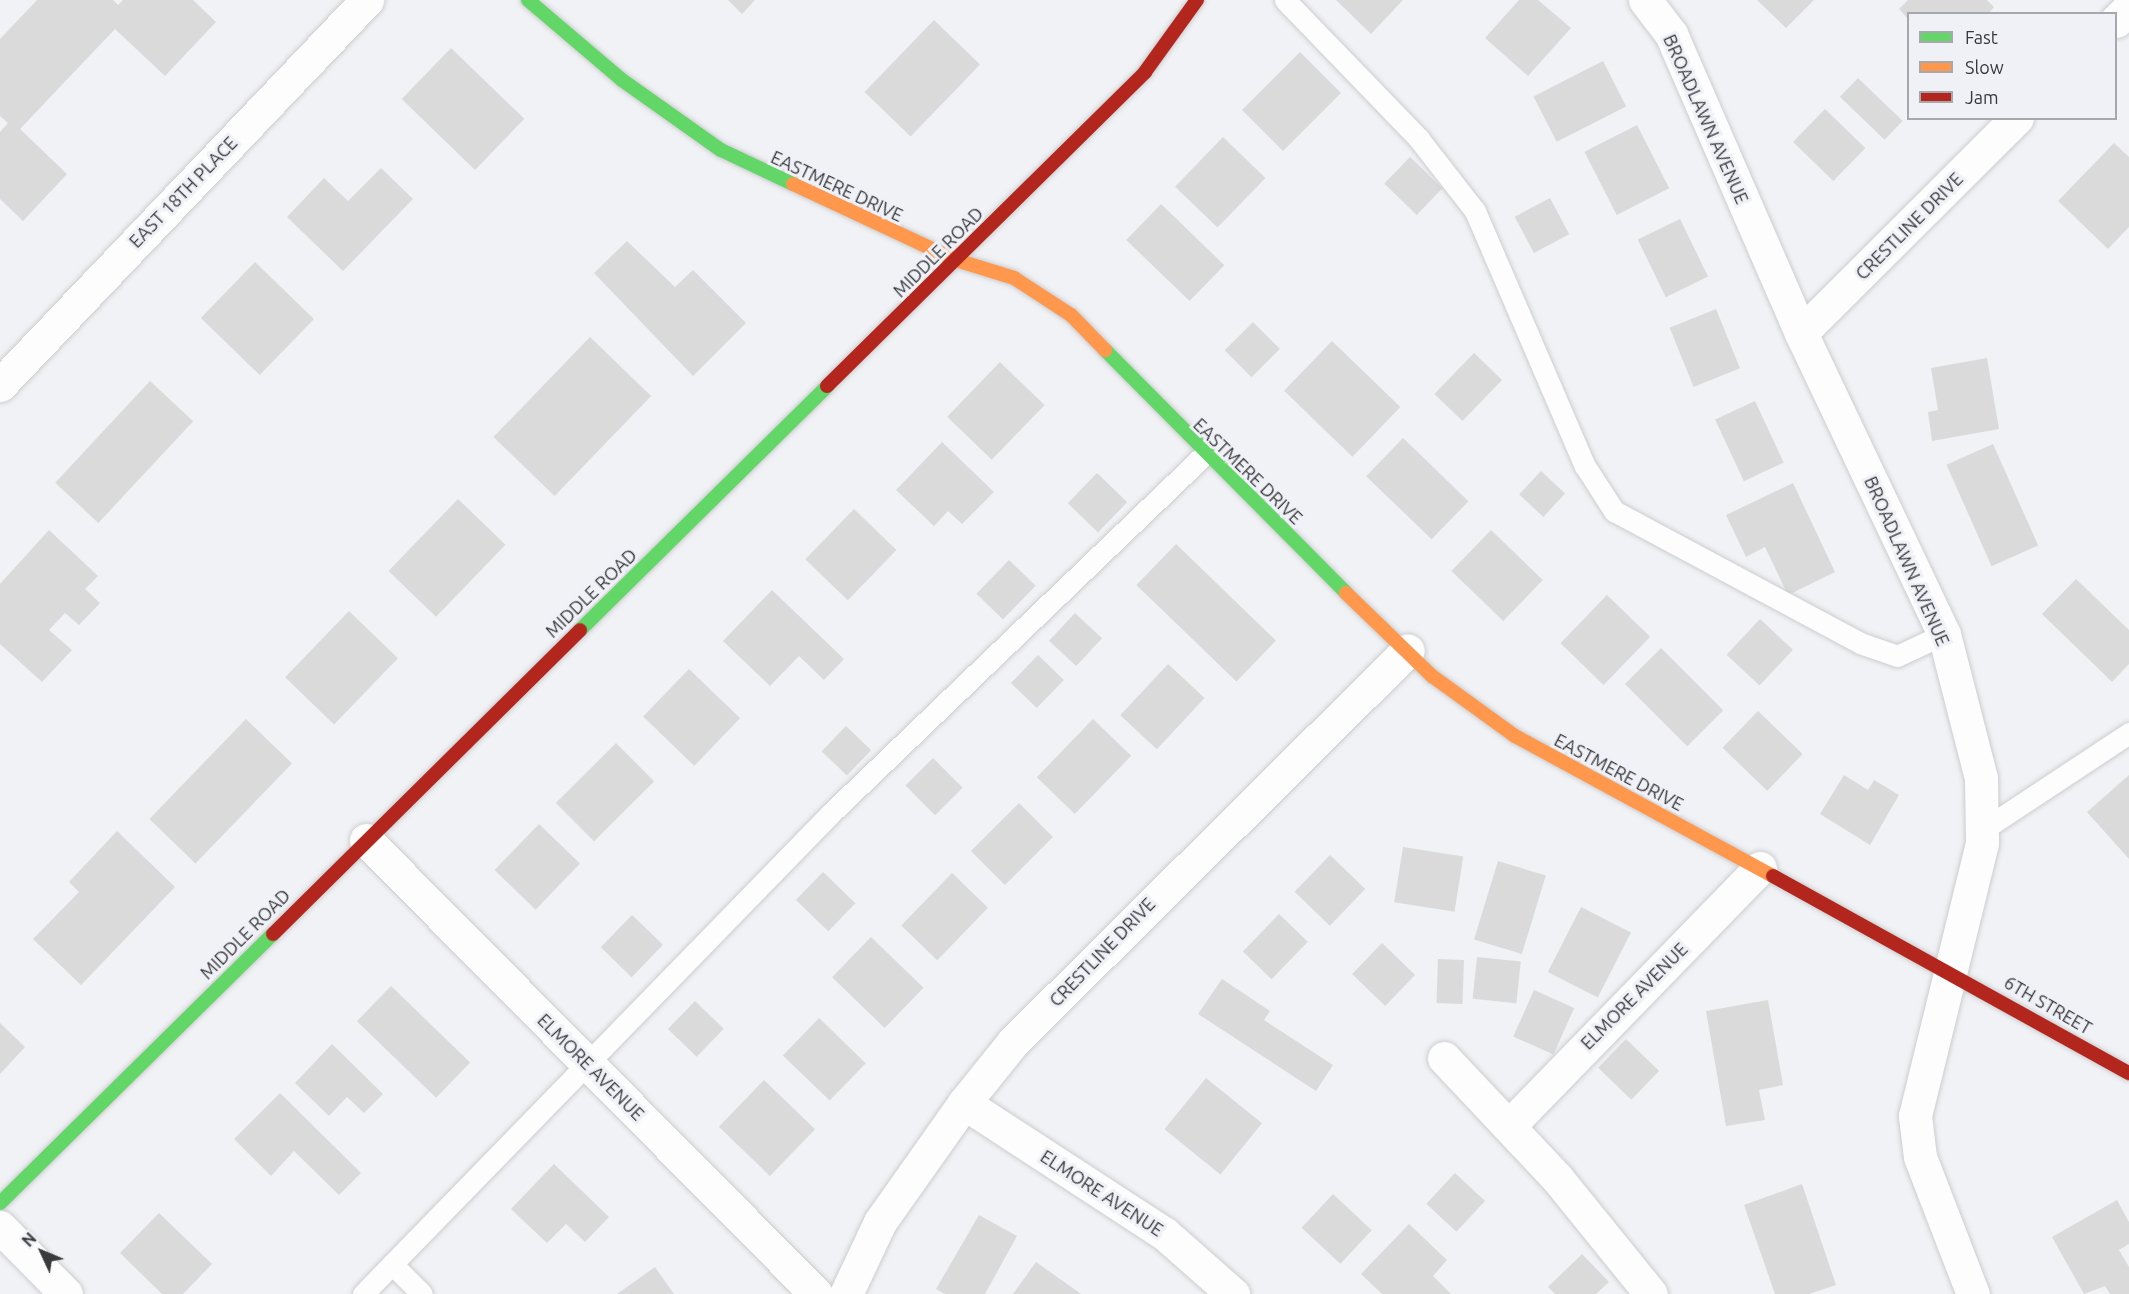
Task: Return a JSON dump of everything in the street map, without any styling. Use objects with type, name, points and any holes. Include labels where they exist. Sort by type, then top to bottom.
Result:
[{"type":"street","name":"EAST 18TH PLACE","points":[[0,385],[367,0]]},
{"type":"street","name":"EASTMERE DRIVE","points":[[528,0],[622,80],[721,150],[956,260],[1014,278],[1071,315],[1204,455],[1408,650],[1432,676],[1515,736],[1947,970]]},
{"type":"street","name":"MIDDLE ROAD","points":[[0,1203],[1145,72],[1197,0]]},
{"type":"street","name":"BROADLAWN AVENUE","points":[[1646,0],[1671,34],[1801,333],[1944,634],[1981,778],[1981,831],[1914,1116],[1920,1157],[1973,1294]]},
{"type":"street","points":[[2117,19],[2129,8]]},
{"type":"street","name":"CRESTLINE DRIVE","points":[[1801,333],[2015,120]]},
{"type":"street","name":"CRESTLINE DRIVE","points":[[846,1294],[880,1222],[964,1103],[1013,1042],[1127,925],[1408,650]]},
{"type":"street","name":"ELMORE AVENUE","points":[[366,840],[816,1294]]},
{"type":"street","name":"ELMORE AVENUE","points":[[1509,1126],[1760,868]]},
{"type":"street","name":"6TH STREET","points":[[1947,970],[2129,1073]]},
{"type":"street","points":[[1444,1058],[1509,1126],[1651,1294]]},
{"type":"street","name":"ELMORE AVENUE","points":[[964,1103],[1165,1234],[1233,1294]]},
{"type":"street","points":[[0,1227],[66,1294]]},
{"type":"lane","points":[[1285,0],[1419,139],[1475,211],[1585,466],[1614,511],[1860,643],[1897,656],[1944,634]]},
{"type":"lane","points":[[363,1294],[831,813],[1204,455]]},
{"type":"lane","points":[[1981,831],[2129,733]]},
{"type":"lane","points":[[393,1264],[422,1294]]},
{"type":"building","points":[[37,0],[113,0],[118,5],[123,0],[193,0],[216,22],[165,76],[115,29],[20,129],[67,174],[23,221],[0,199],[0,132],[8,123],[0,116],[0,39]]},
{"type":"building","points":[[728,0],[755,0],[742,14]]},
{"type":"building","points":[[1336,0],[1403,0],[1371,34]]},
{"type":"building","points":[[1519,0],[1538,0],[1571,28],[1528,76],[1485,38]]},
{"type":"building","points":[[1757,0],[1814,0],[1786,28]]},
{"type":"building","points":[[1908,0],[1987,0],[1994,7],[1990,12],[1907,12],[1907,18],[1899,9]]},
{"type":"building","points":[[934,20],[980,64],[911,136],[865,92]]},
{"type":"building","points":[[451,48],[524,119],[475,170],[402,99]]},
{"type":"building","points":[[1300,52],[1341,93],[1283,151],[1242,110]]},
{"type":"building","points":[[1603,61],[1626,106],[1557,142],[1534,96]]},
{"type":"building","points":[[1858,78],[1903,121],[1885,140],[1840,97]]},
{"type":"building","points":[[1825,109],[1865,148],[1833,181],[1793,142]]},
{"type":"building","points":[[1637,125],[1669,188],[1617,215],[1584,152]]},
{"type":"building","points":[[1223,137],[1265,178],[1218,228],[1175,187]]},
{"type":"building","points":[[2114,143],[2129,157],[2129,227],[2108,249],[2058,201]]},
{"type":"building","points":[[1410,157],[1442,188],[1417,215],[1384,184]]},
{"type":"building","points":[[381,168],[413,199],[343,271],[287,217],[324,178],[348,201]]},
{"type":"building","points":[[1550,198],[1569,234],[1534,253],[1515,217]]},
{"type":"building","points":[[1161,204],[1224,265],[1190,301],[1126,240]]},
{"type":"building","points":[[1680,219],[1708,277],[1666,297],[1638,240]]},
{"type":"building","points":[[627,241],[675,287],[693,270],[746,323],[693,376],[594,273]]},
{"type":"building","points":[[255,262],[314,319],[260,375],[201,318]]},
{"type":"building","points":[[1716,309],[1740,368],[1694,387],[1670,328]]},
{"type":"building","points":[[1253,322],[1280,349],[1252,377],[1225,350]]},
{"type":"building","points":[[590,337],[651,396],[555,496],[493,437]]},
{"type":"building","points":[[1332,341],[1400,407],[1352,457],[1284,391]]},
{"type":"building","points":[[1474,353],[1502,380],[1462,421],[1434,394]]},
{"type":"building","points":[[1987,358],[1999,429],[1932,441],[1928,412],[1938,410],[1931,368]]},
{"type":"building","points":[[1000,362],[1045,405],[992,460],[947,417]]},
{"type":"building","points":[[150,381],[193,421],[98,523],[55,483]]},
{"type":"building","points":[[1755,401],[1784,463],[1744,481],[1715,420]]},
{"type":"building","points":[[1403,438],[1468,501],[1432,539],[1366,476]]},
{"type":"building","points":[[942,442],[994,492],[962,524],[948,511],[934,526],[896,490]]},
{"type":"building","points":[[1993,444],[2038,545],[1992,566],[1946,465]]},
{"type":"building","points":[[1541,471],[1565,494],[1543,517],[1519,494]]},
{"type":"building","points":[[1097,473],[1127,502],[1098,532],[1068,503]]},
{"type":"building","points":[[1793,483],[1835,572],[1788,595],[1765,547],[1746,557],[1726,515]]},
{"type":"building","points":[[458,499],[505,545],[436,617],[389,571]]},
{"type":"building","points":[[854,509],[896,550],[848,600],[805,559]]},
{"type":"building","points":[[49,530],[98,576],[85,589],[100,603],[79,625],[65,613],[49,630],[72,650],[42,682],[0,644],[0,584]]},
{"type":"building","points":[[1491,530],[1543,580],[1503,621],[1451,571]]},
{"type":"building","points":[[1176,544],[1276,641],[1236,682],[1136,585]]},
{"type":"building","points":[[1009,560],[1036,586],[1003,620],[976,594]]},
{"type":"building","points":[[2076,579],[2129,630],[2129,664],[2112,682],[2042,614]]},
{"type":"building","points":[[772,590],[844,659],[824,680],[799,656],[770,686],[723,641]]},
{"type":"building","points":[[1607,595],[1650,637],[1604,685],[1560,643]]},
{"type":"building","points":[[349,611],[398,658],[334,724],[285,677]]},
{"type":"building","points":[[1075,613],[1102,638],[1076,666],[1049,641]]},
{"type":"building","points":[[1760,619],[1793,650],[1759,686],[1727,655]]},
{"type":"building","points":[[1661,648],[1723,710],[1687,746],[1625,684]]},
{"type":"building","points":[[1038,655],[1064,680],[1037,708],[1011,683]]},
{"type":"building","points":[[1168,664],[1205,698],[1157,749],[1120,715]]},
{"type":"building","points":[[689,669],[740,718],[694,766],[643,716]]},
{"type":"building","points":[[1758,711],[1803,754],[1767,791],[1723,748]]},
{"type":"building","points":[[246,719],[292,763],[195,863],[149,819]]},
{"type":"building","points":[[1093,719],[1131,756],[1075,814],[1037,777]]},
{"type":"building","points":[[846,726],[871,750],[847,775],[822,751]]},
{"type":"building","points":[[616,743],[654,781],[594,841],[556,803]]},
{"type":"building","points":[[933,758],[963,788],[935,815],[905,786]]},
{"type":"building","points":[[1844,775],[1868,790],[1874,780],[1899,795],[1870,845],[1820,814]]},
{"type":"building","points":[[2129,775],[2129,859],[2087,812]]},
{"type":"building","points":[[1019,803],[1053,837],[1005,885],[971,851]]},
{"type":"building","points":[[539,824],[580,864],[536,910],[495,870]]},
{"type":"building","points":[[117,831],[175,887],[81,985],[33,939],[79,892],[69,882]]},
{"type":"building","points":[[1403,847],[1463,857],[1454,912],[1394,902]]},
{"type":"building","points":[[1330,855],[1365,889],[1330,926],[1295,892]]},
{"type":"building","points":[[1498,861],[1546,876],[1522,954],[1474,939]]},
{"type":"building","points":[[823,872],[855,903],[828,931],[796,900]]},
{"type":"building","points":[[952,873],[988,908],[937,960],[901,926]]},
{"type":"building","points":[[1581,907],[1631,932],[1598,997],[1548,972]]},
{"type":"building","points":[[1279,914],[1308,942],[1272,979],[1243,951]]},
{"type":"building","points":[[632,915],[663,945],[632,977],[601,947]]},
{"type":"building","points":[[871,937],[924,988],[885,1028],[832,977]]},
{"type":"building","points":[[1382,943],[1415,975],[1385,1006],[1352,974]]},
{"type":"building","points":[[1477,957],[1521,962],[1516,1003],[1473,999]]},
{"type":"building","points":[[1438,959],[1464,960],[1462,1004],[1436,1003]]},
{"type":"building","points":[[1222,979],[1270,1011],[1264,1020],[1333,1065],[1316,1091],[1198,1014]]},
{"type":"building","points":[[391,986],[470,1062],[436,1098],[357,1021]]},
{"type":"building","points":[[1534,990],[1574,1008],[1553,1054],[1513,1037]]},
{"type":"building","points":[[1768,1000],[1783,1085],[1759,1090],[1765,1120],[1726,1126],[1706,1011]]},
{"type":"building","points":[[695,1001],[724,1029],[697,1057],[668,1029]]},
{"type":"building","points":[[819,1018],[866,1063],[830,1101],[783,1055]]},
{"type":"building","points":[[0,1023],[25,1047],[0,1074]]},
{"type":"building","points":[[1626,1039],[1659,1071],[1631,1100],[1598,1068]]},
{"type":"building","points":[[332,1044],[383,1094],[364,1113],[347,1097],[329,1116],[295,1083]]},
{"type":"building","points":[[1206,1078],[1262,1123],[1220,1175],[1164,1129]]},
{"type":"building","points":[[764,1080],[815,1129],[770,1176],[719,1127]]},
{"type":"building","points":[[280,1093],[361,1173],[339,1195],[294,1151],[271,1176],[234,1139]]},
{"type":"building","points":[[554,1164],[609,1217],[585,1242],[566,1224],[547,1243],[511,1209]]},
{"type":"building","points":[[1455,1173],[1485,1201],[1456,1232],[1426,1204]]},
{"type":"building","points":[[1802,1184],[1836,1285],[1809,1294],[1775,1294],[1744,1205]]},
{"type":"building","points":[[1333,1194],[1372,1230],[1340,1264],[1302,1228]]},
{"type":"building","points":[[2117,1200],[2129,1222],[2129,1244],[2119,1250],[2129,1267],[2129,1294],[2110,1294],[2105,1286],[2084,1294],[2052,1237]]},
{"type":"building","points":[[159,1213],[212,1264],[183,1294],[162,1294],[120,1253]]},
{"type":"building","points":[[979,1215],[1017,1236],[985,1294],[945,1294],[936,1289]]},
{"type":"building","points":[[1409,1224],[1447,1260],[1433,1276],[1451,1294],[1382,1294],[1361,1274]]},
{"type":"building","points":[[1582,1254],[1609,1282],[1596,1294],[1555,1294],[1548,1287]]},
{"type":"building","points":[[1036,1262],[1081,1294],[1013,1294]]},
{"type":"building","points":[[655,1267],[674,1294],[617,1294]]},
{"type":"traffic: fast","points":[[528,0],[622,80],[721,150],[793,184]]},
{"type":"traffic: fast","points":[[1105,350],[1346,593]]},
{"type":"traffic: fast","points":[[580,630],[827,386]]},
{"type":"traffic: fast","points":[[0,1203],[273,934]]},
{"type":"traffic: slow","points":[[793,184],[956,260],[1014,278],[1071,315],[1105,350]]},
{"type":"traffic: slow","points":[[1346,593],[1432,676],[1515,736],[1773,876]]},
{"type":"traffic: jam","points":[[827,386],[1145,72],[1197,0]]},
{"type":"traffic: jam","points":[[273,934],[580,630]]},
{"type":"traffic: jam","points":[[1773,876],[2129,1073]]}]
